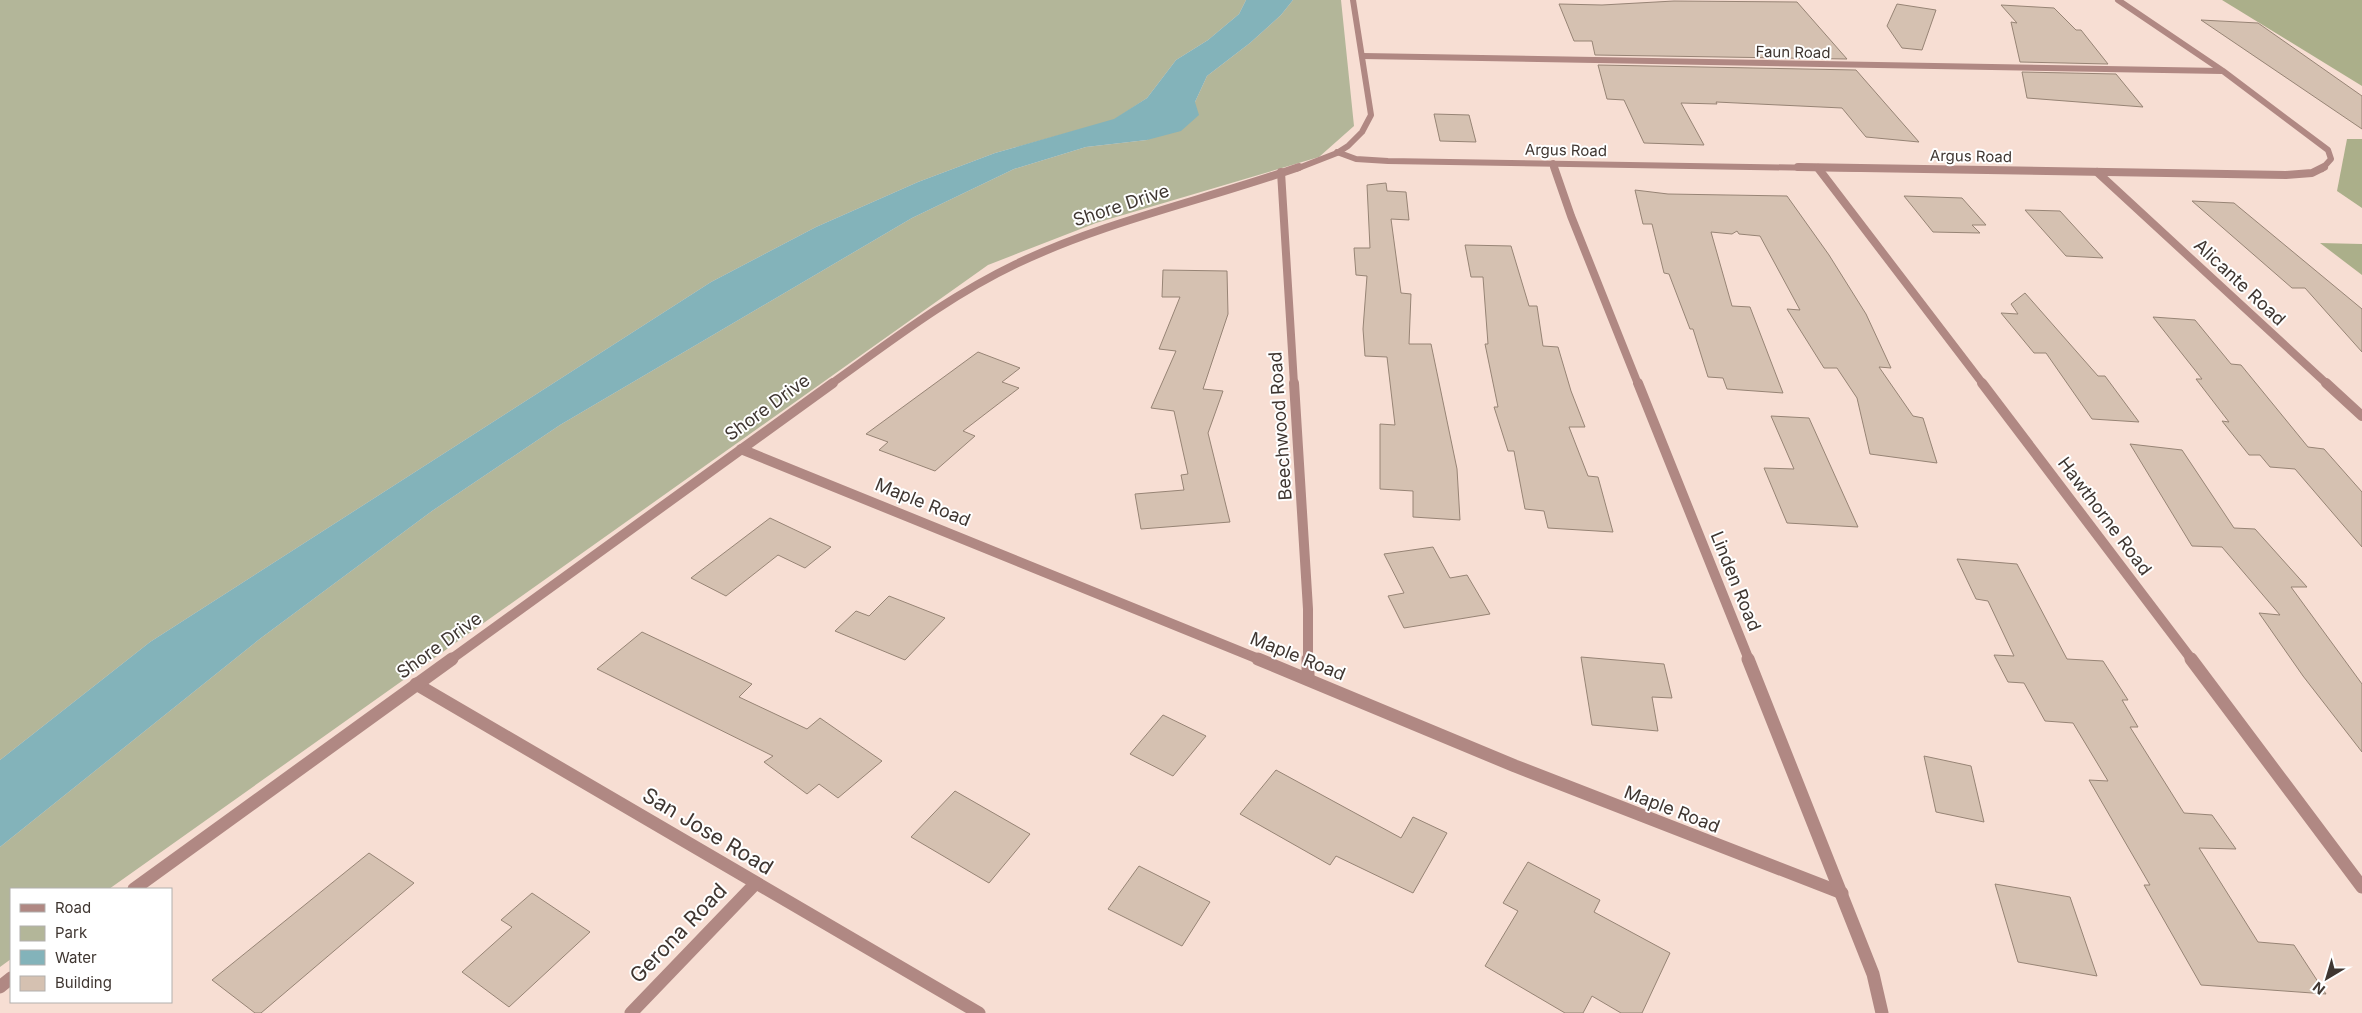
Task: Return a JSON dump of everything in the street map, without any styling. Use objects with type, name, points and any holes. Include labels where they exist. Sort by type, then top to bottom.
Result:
[{"type":"street","name":"Shore Drive","points":[[135,888],[741,448],[932,311],[974,285],[1018,263],[1063,244],[1338,152],[1360,136],[1368,124],[1371,115],[1353,0]]},
{"type":"street","name":"Argus Road","points":[[1338,152],[1356,159],[1388,161],[1818,168],[2286,175],[2316,172],[2327,167],[2331,159],[2328,150],[2223,72],[2118,0]]},
{"type":"street","name":"Faun Road","points":[[1363,56],[2223,72]]},
{"type":"street","name":"Linden Road","points":[[1553,163],[1574,225],[1842,893],[1873,974],[1882,1013]]},
{"type":"street","name":"Hawthorne Road","points":[[1818,168],[2108,547],[2362,887]]},
{"type":"street","name":"Beechwood Road","points":[[1281,172],[1308,609],[1308,679]]},
{"type":"street","name":"Alicante Road","points":[[2097,172],[2362,416]]},
{"type":"street","name":"Maple Road","points":[[741,448],[1308,679],[1524,770],[1842,893]]},
{"type":"street","name":"San Jose Road","points":[[416,684],[979,1013]]},
{"type":"street","name":"Gerona Road","points":[[631,1013],[756,883]]},
{"type":"green space","points":[[0,0],[1246,0],[1239,14],[1208,40],[1176,60],[1147,98],[1114,120],[995,153],[918,182],[816,227],[711,282],[150,642],[0,760]]},
{"type":"green space","points":[[1293,0],[1341,0],[1354,126],[1319,157],[1096,223],[988,265],[110,888],[10,888],[10,960],[0,967],[0,847],[261,638],[432,511],[560,425],[912,218],[1014,169],[1086,147],[1147,140],[1195,102],[1207,76],[1250,43],[1281,15]]},
{"type":"green space","points":[[2222,0],[2362,0],[2362,86]]},
{"type":"green space","points":[[2347,139],[2362,139],[2362,208],[2337,191]]},
{"type":"green space","points":[[2320,243],[2362,244],[2362,275]]},
{"type":"water","points":[[1246,0],[1293,0],[1281,15],[1250,43],[1207,76],[1195,102],[1199,115],[1181,131],[1147,140],[1086,147],[1014,169],[912,218],[560,425],[432,511],[261,638],[0,847],[0,760],[150,642],[711,282],[816,227],[918,182],[995,153],[1114,119],[1147,98],[1176,60],[1208,40],[1239,14]]},
{"type":"building","points":[[1674,1],[1797,2],[1847,59],[1595,55],[1592,41],[1574,41],[1559,4],[1602,5]]},
{"type":"building","points":[[1897,4],[1936,10],[1922,50],[1902,48],[1887,26]]},
{"type":"building","points":[[2001,5],[2054,8],[2076,30],[2081,30],[2108,64],[2020,62],[2011,22],[2017,23]]},
{"type":"building","points":[[2201,20],[2258,23],[2362,96],[2362,129]]},
{"type":"building","points":[[1598,65],[1856,70],[1919,142],[1866,137],[1842,108],[1716,102],[1717,104],[1681,103],[1704,145],[1644,143],[1624,100],[1607,99]]},
{"type":"building","points":[[2022,72],[2116,74],[2143,107],[2027,98]]},
{"type":"building","points":[[1434,114],[1469,115],[1476,142],[1440,141]]},
{"type":"building","points":[[1386,183],[1387,191],[1406,192],[1409,220],[1391,219],[1401,293],[1411,294],[1409,344],[1431,344],[1457,469],[1460,520],[1413,517],[1413,491],[1380,489],[1380,424],[1395,425],[1387,357],[1365,356],[1363,329],[1367,276],[1356,275],[1354,248],[1370,248],[1367,185]]},
{"type":"building","points":[[1635,190],[1668,194],[1787,196],[1829,255],[1866,314],[1891,368],[1879,367],[1913,416],[1923,418],[1937,463],[1870,454],[1857,398],[1837,368],[1824,368],[1787,309],[1800,310],[1760,236],[1739,234],[1737,231],[1732,234],[1711,232],[1732,306],[1750,307],[1783,393],[1727,389],[1723,378],[1708,377],[1693,329],[1690,329],[1669,274],[1664,273],[1652,224],[1643,224]]},
{"type":"building","points":[[1904,196],[1962,198],[1986,225],[1972,225],[1980,233],[1933,232]]},
{"type":"building","points":[[2192,201],[2234,203],[2362,309],[2362,352],[2305,288],[2292,288]]},
{"type":"building","points":[[2025,210],[2060,211],[2103,258],[2066,256]]},
{"type":"building","points":[[1465,245],[1511,246],[1529,306],[1537,306],[1543,346],[1558,347],[1571,391],[1585,427],[1569,427],[1588,476],[1598,477],[1613,532],[1548,528],[1544,511],[1525,509],[1514,451],[1508,451],[1494,407],[1498,407],[1485,344],[1488,344],[1483,277],[1471,277]]},
{"type":"building","points":[[1163,270],[1227,271],[1228,314],[1203,389],[1223,391],[1208,433],[1230,522],[1141,529],[1135,494],[1184,490],[1181,475],[1188,474],[1174,411],[1151,408],[1176,351],[1159,349],[1180,297],[1162,297]]},
{"type":"building","points":[[2025,293],[2098,376],[2105,376],[2139,422],[2092,419],[2046,353],[2034,353],[2001,313],[2018,314],[2011,304]]},
{"type":"building","points":[[2153,317],[2195,320],[2231,364],[2241,365],[2308,447],[2324,449],[2362,492],[2362,547],[2295,469],[2270,467],[2260,455],[2249,455],[2222,421],[2229,422],[2196,379],[2202,379]]},
{"type":"building","points":[[978,352],[1020,368],[1002,382],[1019,388],[963,431],[975,436],[935,471],[879,450],[888,442],[866,434]]},
{"type":"building","points":[[1771,416],[1809,418],[1858,527],[1787,523],[1764,468],[1794,469]]},
{"type":"building","points":[[2130,444],[2182,450],[2234,528],[2255,529],[2307,587],[2291,587],[2362,684],[2362,752],[2303,676],[2259,613],[2280,615],[2222,547],[2192,546]]},
{"type":"building","points":[[770,518],[831,547],[805,568],[778,555],[726,596],[691,578]]},
{"type":"building","points":[[1433,547],[1450,578],[1467,575],[1490,614],[1404,628],[1388,596],[1404,593],[1384,554]]},
{"type":"building","points":[[1957,559],[2017,564],[2067,659],[2103,661],[2128,700],[2122,700],[2138,727],[2130,727],[2184,813],[2212,815],[2236,849],[2199,848],[2258,942],[2294,945],[2326,994],[2201,985],[2144,885],[2150,885],[2089,780],[2108,781],[2073,723],[2045,721],[2024,683],[2008,682],[1994,655],[2014,656],[1988,601],[1976,599]]},
{"type":"building","points":[[889,596],[945,618],[905,660],[835,631],[856,611],[869,616]]},
{"type":"building","points":[[642,632],[752,684],[739,697],[807,729],[820,718],[882,761],[838,798],[819,784],[807,794],[764,762],[773,756],[597,669]]},
{"type":"building","points":[[1581,657],[1664,664],[1672,698],[1652,697],[1658,731],[1592,725]]},
{"type":"building","points":[[1163,715],[1206,736],[1173,776],[1130,754]]},
{"type":"building","points":[[1924,756],[1971,766],[1984,822],[1936,812]]},
{"type":"building","points":[[1276,770],[1401,838],[1413,817],[1447,833],[1413,893],[1336,856],[1330,865],[1240,814]]},
{"type":"building","points":[[955,791],[1030,834],[989,883],[911,837]]},
{"type":"building","points":[[369,853],[414,883],[261,1013],[255,1013],[212,980]]},
{"type":"building","points":[[1528,862],[1600,900],[1594,912],[1670,953],[1642,1013],[1621,1013],[1592,996],[1583,1013],[1565,1013],[1485,966],[1518,911],[1503,903]]},
{"type":"building","points":[[1139,866],[1210,902],[1182,946],[1108,909]]},
{"type":"building","points":[[1995,884],[2070,897],[2097,976],[2018,962]]},
{"type":"building","points":[[532,893],[590,932],[509,1007],[462,972],[512,927],[501,920]]}]
